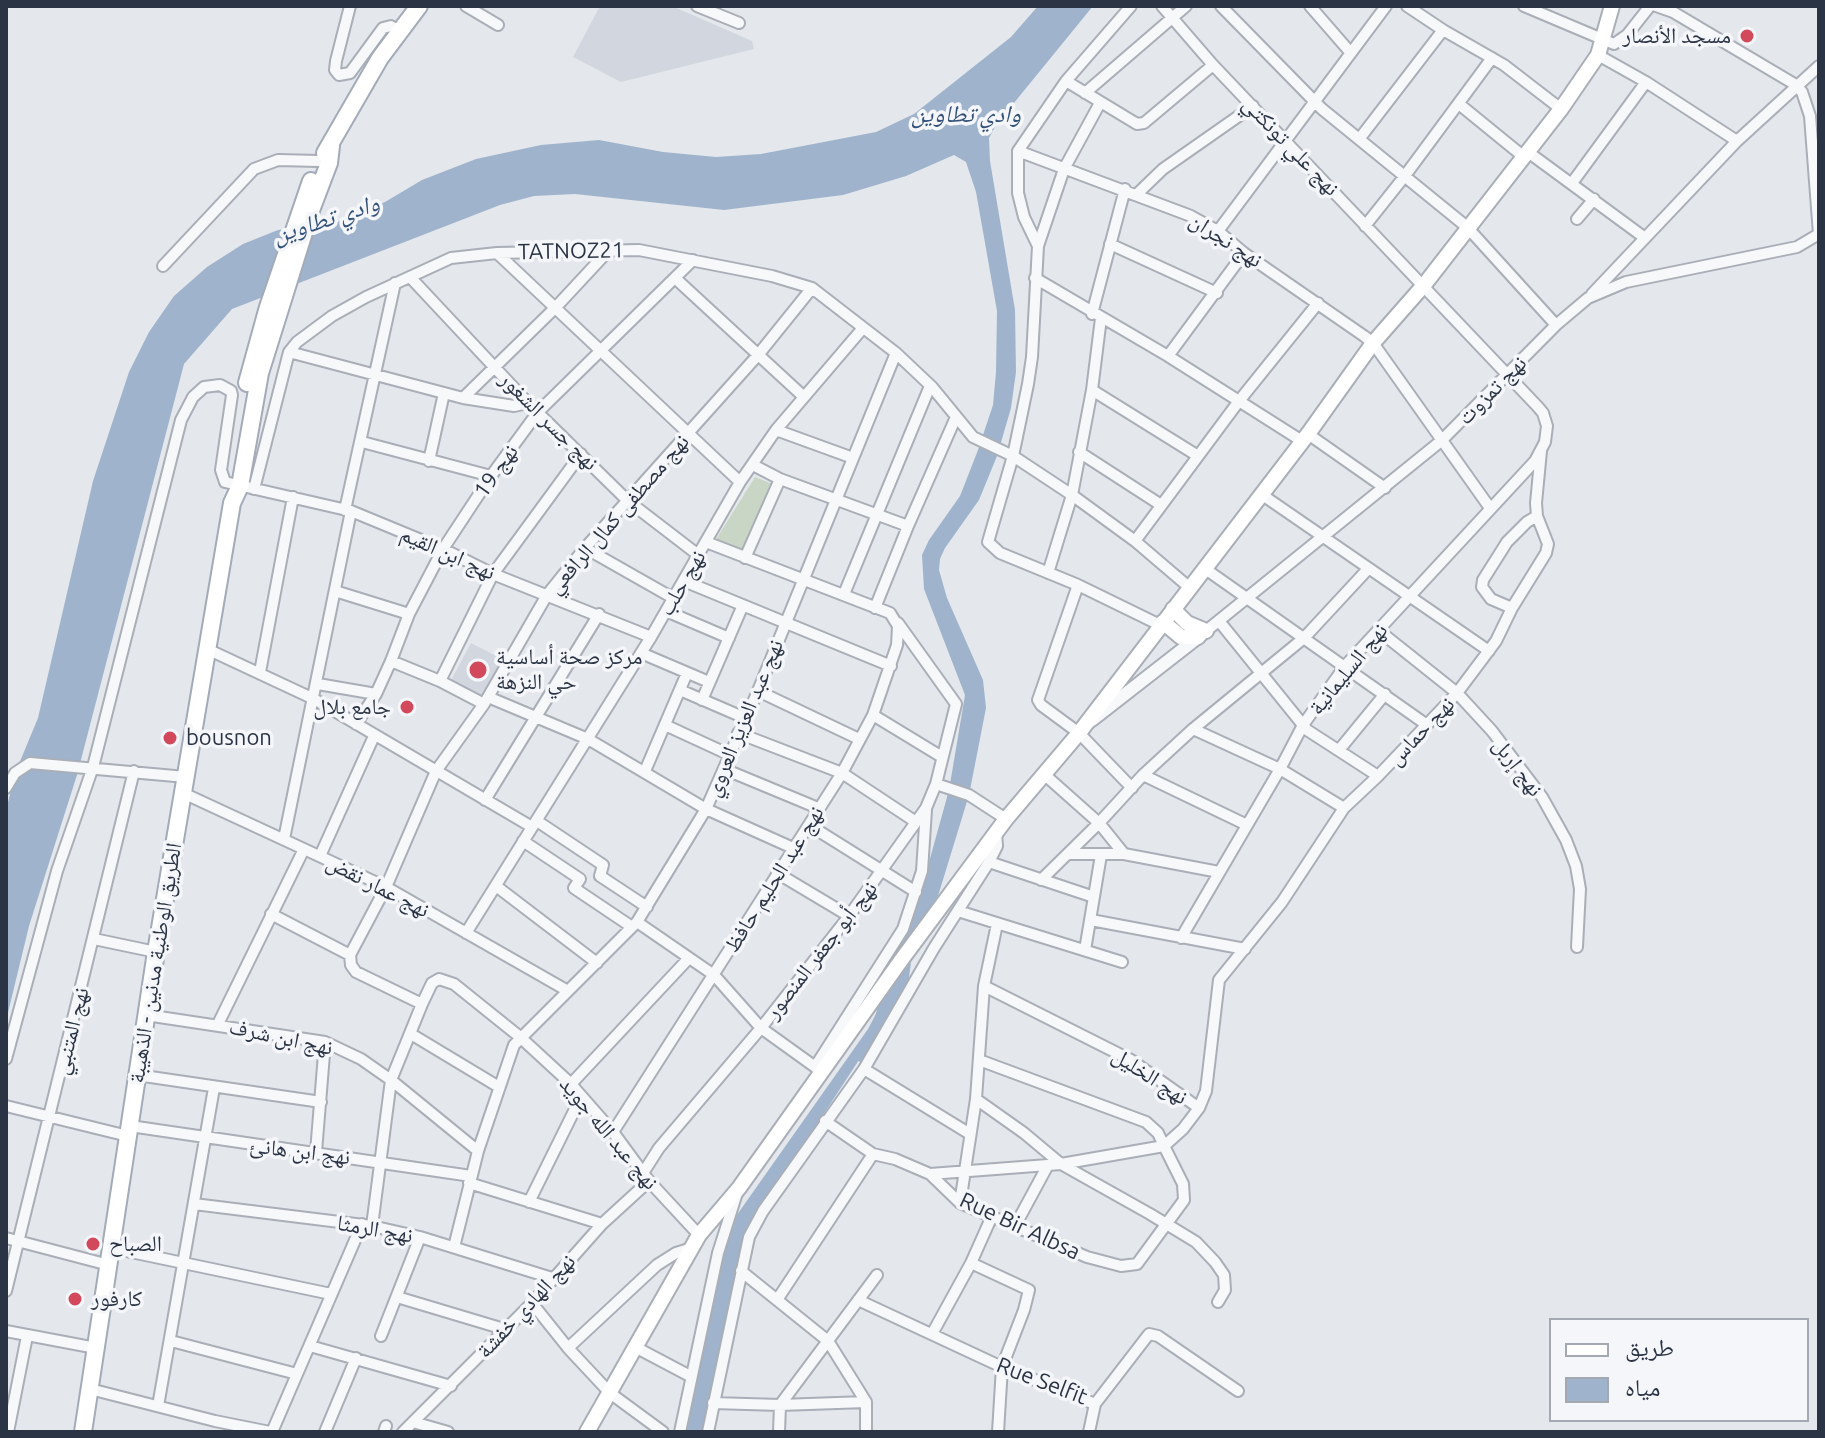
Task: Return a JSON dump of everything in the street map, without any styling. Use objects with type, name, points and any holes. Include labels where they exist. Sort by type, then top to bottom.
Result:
[{"type":"main road","name":"الطريق الوطنية مدنين - الذهيبة","points":[[83,1432],[156,952],[207,649],[240,488],[249,370],[274,308],[319,161],[331,146],[373,70],[419,6]]},
{"type":"main road","points":[[587,1432],[695,1242],[739,1188],[819,1070],[1006,819],[1081,730],[1373,343],[1424,285],[1561,109],[1599,47],[1612,6]]},
{"type":"main road","name":"الطريق الوطنية مدنين - الذهيبة","points":[[304,212],[329,163],[331,146]]},
{"type":"main road","points":[[1173,609],[1202,634]]},
{"type":"main road","points":[[1162,623],[1181,637],[1202,634]]},
{"type":"street","points":[[350,6],[336,61],[335,70],[339,75],[350,73],[383,28],[391,26],[400,31]]},
{"type":"street","points":[[466,6],[498,25]]},
{"type":"street","points":[[697,6],[739,23]]},
{"type":"street","points":[[1038,246],[1024,217],[1018,193],[1018,151],[1066,81],[1131,6]]},
{"type":"street","name":"نهج علي تونكتي","points":[[1162,6],[1213,65],[1543,413],[1547,426]]},
{"type":"street","points":[[1085,93],[1186,6]]},
{"type":"street","points":[[1221,6],[1314,100],[1467,227],[1556,325]]},
{"type":"street","points":[[1310,6],[1350,52]]},
{"type":"street","points":[[1218,231],[1386,6]]},
{"type":"street","points":[[1407,6],[1528,81],[1561,109]]},
{"type":"street","points":[[1524,6],[1599,47],[1646,82],[1737,141]]},
{"type":"street","points":[[1599,47],[1622,40],[1650,6]]},
{"type":"street","points":[[1656,6],[1673,12],[1796,85],[1807,104],[1816,153],[1819,234]]},
{"type":"street","points":[[1360,138],[1443,30]]},
{"type":"street","points":[[1365,225],[1492,58]]},
{"type":"street","points":[[1066,81],[1131,122],[1144,123],[1213,65]]},
{"type":"street","points":[[1588,298],[1737,141],[1819,66]]},
{"type":"street","points":[[1572,183],[1646,82]]},
{"type":"street","points":[[1100,103],[1064,169],[1038,246],[1032,357],[1013,456],[988,537],[989,545],[1162,623]]},
{"type":"street","points":[[1459,104],[1645,238]]},
{"type":"street","points":[[1136,195],[1163,169],[1253,106]]},
{"type":"street","name":"نهج نجران","points":[[1018,151],[1191,216],[1218,231],[1244,253],[1373,343],[1490,508]]},
{"type":"street","points":[[163,266],[254,169],[278,160],[295,158],[319,161]]},
{"type":"street","points":[[1048,573],[1072,495],[1092,390],[1097,316],[1110,244],[1125,189]]},
{"type":"street","points":[[1577,219],[1594,199]]},
{"type":"street","name":"نهج تمزوت","points":[[1202,634],[1441,441],[1556,325],[1588,298],[1626,282],[1797,247],[1819,234]]},
{"type":"street","points":[[1110,244],[1217,293]]},
{"type":"street","points":[[463,398],[609,250]]},
{"type":"street","name":"TATNOZ21","points":[[289,352],[297,342],[332,316],[451,258],[497,253],[647,251],[772,276],[812,288],[896,353],[978,441],[1013,456]]},
{"type":"street","points":[[497,253],[740,482]]},
{"type":"street","points":[[1168,356],[1244,253]]},
{"type":"street","name":"نهج 19","points":[[356,724],[376,694],[409,614],[443,549],[491,476],[538,412],[693,260]]},
{"type":"street","name":"نهج جسر الشغور","points":[[410,277],[528,403],[628,501],[697,554]]},
{"type":"street","points":[[675,278],[804,397]]},
{"type":"street","points":[[1035,278],[1239,401],[1305,437],[1385,488]]},
{"type":"street","points":[[284,839],[318,684],[348,510],[395,283]]},
{"type":"street","name":"نهج مصطفى كمال الرافعي","points":[[350,955],[386,887],[436,771],[486,700],[547,595],[585,548],[758,355],[812,288]]},
{"type":"street","points":[[1135,541],[1239,401],[1318,303]]},
{"type":"street","name":"نهج حلب","points":[[466,933],[651,637],[740,482],[776,430],[863,328]]},
{"type":"street","points":[[6,1059],[57,871],[93,767],[181,420],[193,397],[204,387],[213,385],[231,391],[233,399],[221,473],[223,481],[240,488],[289,352],[463,398],[514,406],[528,403]]},
{"type":"street","name":"نهج عبد العزيز العروي","points":[[520,1037],[634,925],[706,809],[758,691],[896,353]]},
{"type":"street","points":[[844,594],[930,386]]},
{"type":"street","points":[[1092,390],[1198,456]]},
{"type":"street","points":[[429,461],[444,393]]},
{"type":"street","points":[[875,608],[956,417]]},
{"type":"street","name":"نهج السليمانية","points":[[1181,938],[1303,725],[1345,666],[1541,451],[1547,426]]},
{"type":"street","points":[[776,430],[853,458]]},
{"type":"street","points":[[362,442],[491,476]]},
{"type":"street","name":"نهج حماس","points":[[1219,980],[1282,902],[1344,808],[1457,693],[1489,651],[1546,553],[1548,544],[1537,516],[1536,503],[1541,451]]},
{"type":"street","points":[[1079,452],[1161,505]]},
{"type":"street","points":[[440,681],[493,574],[581,454]]},
{"type":"street","points":[[1013,456],[1135,541],[1190,588]]},
{"type":"street","points":[[753,465],[780,479],[908,526]]},
{"type":"street","points":[[745,558],[780,479]]},
{"type":"street","name":"نهج ابن القيم","points":[[240,488],[348,510],[443,549],[493,574],[651,637]]},
{"type":"street","points":[[1261,494],[1489,651]]},
{"type":"street","points":[[260,672],[293,497]]},
{"type":"street","points":[[1512,608],[1491,599],[1482,587],[1483,580],[1507,542],[1537,516]]},
{"type":"street","points":[[706,542],[802,577],[892,615]]},
{"type":"street","points":[[585,548],[673,598]]},
{"type":"street","points":[[1204,568],[1427,725]]},
{"type":"street","points":[[1041,880],[1143,775],[1193,729],[1304,638],[1368,569]]},
{"type":"street","points":[[684,581],[891,666]]},
{"type":"street","points":[[1078,585],[1038,700],[1081,730],[1132,788]]},
{"type":"street","points":[[335,591],[409,614]]},
{"type":"street","points":[[702,700],[743,605]]},
{"type":"street","points":[[666,611],[729,638]]},
{"type":"street","points":[[485,800],[599,614]]},
{"type":"street","name":"نهج عبد الحليم حافظ","points":[[613,1132],[842,773],[873,715],[891,666],[898,635],[892,615]]},
{"type":"street","name":"نهج أبو جعفر المنصور","points":[[646,1177],[659,1148],[761,1028],[849,916],[926,808],[936,784],[956,704],[892,615]]},
{"type":"street","points":[[1219,621],[1303,725],[1378,776]]},
{"type":"street","name":"نهج إربل","points":[[1378,630],[1457,693],[1492,731],[1542,797],[1566,840],[1576,866],[1580,889],[1577,947]]},
{"type":"street","points":[[1081,730],[1202,634]]},
{"type":"street","points":[[207,649],[314,699],[485,800],[534,824],[603,865],[600,876],[647,907]]},
{"type":"street","points":[[641,653],[709,682]]},
{"type":"street","points":[[391,661],[588,739],[706,809],[793,848]]},
{"type":"street","points":[[645,771],[687,673]]},
{"type":"street","points":[[318,684],[376,694]]},
{"type":"street","points":[[680,690],[745,718]]},
{"type":"street","points":[[758,691],[859,739]]},
{"type":"street","points":[[1339,750],[1385,694]]},
{"type":"street","points":[[873,715],[942,757]]},
{"type":"street","points":[[665,725],[730,755]]},
{"type":"street","points":[[1193,729],[1280,769],[1344,808]]},
{"type":"street","points":[[738,733],[842,773],[916,822]]},
{"type":"street","points":[[320,856],[374,736]]},
{"type":"street","name":"نهج عمار نقض","points":[[12,770],[30,763],[93,767],[134,771],[184,785],[284,839],[386,887],[568,991]]},
{"type":"street","points":[[724,769],[818,808]]},
{"type":"street","points":[[6,788],[12,770]]},
{"type":"street","name":"نهج المتنبي","points":[[6,1291],[134,771]]},
{"type":"street","points":[[1045,775],[1099,823],[1124,854]]},
{"type":"street","points":[[1143,775],[1247,825]]},
{"type":"street","points":[[936,784],[969,795],[1006,819]]},
{"type":"street","points":[[523,841],[580,879],[574,888],[714,975],[761,1028],[819,1070],[903,929],[922,871],[926,808]]},
{"type":"street","points":[[809,825],[916,892]]},
{"type":"street","points":[[708,1432],[749,1237],[763,1211],[864,1069],[989,862],[997,846],[994,836]]},
{"type":"street","points":[[218,1024],[304,849]]},
{"type":"street","points":[[1068,854],[1124,854],[1219,872]]},
{"type":"street","points":[[1085,950],[1101,855]]},
{"type":"street","points":[[989,862],[1094,897]]},
{"type":"street","points":[[777,873],[849,916]]},
{"type":"street","points":[[496,886],[597,963]]},
{"type":"street","points":[[958,911],[1122,962]]},
{"type":"street","points":[[90,1389],[158,1406],[212,1427],[271,1432],[331,1294],[367,1225],[391,1080],[422,1004],[356,972],[350,955],[271,914]]},
{"type":"street","points":[[1091,920],[1245,949]]},
{"type":"street","points":[[960,1203],[976,1099],[984,986],[997,924]]},
{"type":"street","points":[[94,939],[156,952]]},
{"type":"street","points":[[571,1084],[689,958]]},
{"type":"street","name":"نهج عبد الله جويد","points":[[422,1004],[432,983],[439,979],[454,984],[520,1037],[571,1084],[613,1132],[695,1242]]},
{"type":"street","name":"نهج الخليل","points":[[984,986],[1131,1060],[1199,1108],[1206,1091],[1219,980]]},
{"type":"street","name":"نهج ابن شرف","points":[[146,1015],[325,1042],[361,1059],[391,1080],[478,1151]]},
{"type":"street","points":[[411,1034],[499,1087]]},
{"type":"street","points":[[454,1247],[478,1151],[514,1045],[520,1037]]},
{"type":"street","points":[[316,1152],[325,1042]]},
{"type":"street","points":[[979,1060],[1146,1122],[1158,1133],[1184,1191],[1184,1200],[1166,1223]]},
{"type":"street","points":[[864,1069],[970,1134]]},
{"type":"street","points":[[137,1075],[321,1102]]},
{"type":"street","points":[[158,1406],[214,1088]]},
{"type":"street","points":[[529,1202],[581,1097]]},
{"type":"street","points":[[976,1099],[1061,1164],[1196,1242],[1219,1267],[1225,1285],[1218,1302]]},
{"type":"street","name":"نهج ابن هانئ","points":[[6,1106],[129,1131],[380,1161],[470,1180],[602,1224]]},
{"type":"street","points":[[930,1174],[1061,1164],[1164,1146],[1183,1129],[1199,1108]]},
{"type":"street","name":"Rue Bir Albsa","points":[[825,1121],[873,1154],[895,1159],[930,1174],[960,1203],[1087,1257],[1131,1266],[1143,1258],[1166,1223]]},
{"type":"street","points":[[777,1300],[873,1154]]},
{"type":"street","points":[[1015,1226],[1048,1165]]},
{"type":"street","name":"نهج الهادي خفشة","points":[[403,1432],[532,1303],[646,1177]]},
{"type":"street","points":[[680,1432],[718,1253],[739,1188]]},
{"type":"street","name":"نهج الرمثا","points":[[194,1204],[367,1225],[420,1237],[552,1278]]},
{"type":"street","points":[[932,1334],[971,1263],[992,1216]]},
{"type":"street","points":[[381,1336],[420,1237]]},
{"type":"street","points":[[6,1238],[110,1257],[184,1263],[331,1294]]},
{"type":"street","points":[[568,1348],[657,1265],[695,1242]]},
{"type":"street","points":[[971,1263],[1029,1290],[1002,1367],[998,1432]]},
{"type":"street","points":[[741,1271],[828,1341],[866,1402],[866,1432]]},
{"type":"street","points":[[779,1432],[780,1405],[877,1275]]},
{"type":"street","points":[[397,1297],[504,1329]]},
{"type":"street","name":"Rue Selfit","points":[[858,1300],[1002,1367],[1095,1404],[1149,1334],[1158,1336],[1238,1391]]},
{"type":"street","points":[[532,1303],[610,1393],[663,1432]]},
{"type":"street","points":[[6,1331],[96,1348]]},
{"type":"street","points":[[8,1432],[27,1336]]},
{"type":"street","points":[[171,1341],[297,1374]]},
{"type":"street","points":[[310,1346],[451,1386]]},
{"type":"street","points":[[637,1348],[690,1376]]},
{"type":"street","points":[[325,1432],[356,1358]]},
{"type":"street","points":[[713,1403],[780,1405],[866,1402]]},
{"type":"street","points":[[1089,1432],[1095,1404]]},
{"type":"street","points":[[413,1422],[448,1432]]},
{"type":"shaded area","points":[[600,6],[672,6],[752,41],[754,49],[621,82],[573,57]]},
{"type":"shaded area","name":"مركز صحة أساسية حي النزهة","points":[[471,643],[506,661],[483,698],[451,680]]},
{"type":"green space","points":[[755,477],[775,485],[745,554],[715,541]]},
{"type":"water","name":"وادي تطاوين","points":[[1038,6],[1093,6],[996,125],[989,138],[990,161],[1015,310],[1016,372],[1011,408],[997,456],[979,500],[945,548],[939,570],[947,598],[983,680],[986,708],[969,795],[938,896],[926,919],[892,961],[921,891],[949,790],[965,695],[924,589],[922,555],[960,496],[993,405],[996,372],[997,311],[976,192],[966,162],[954,155],[906,176],[843,195],[724,210],[575,194],[534,196],[500,205],[232,309],[184,364],[77,775],[29,926],[6,1021],[6,810],[16,771],[38,718],[93,481],[129,372],[149,332],[174,296],[207,267],[243,244],[278,230],[335,223],[385,202],[422,180],[476,159],[541,145],[599,140],[663,152],[716,157],[761,154],[876,132],[914,114],[1011,37]]},
{"type":"water","points":[[911,962],[908,985],[755,1219],[705,1432],[686,1432],[722,1259],[734,1219],[868,1029],[888,991]]},
{"type":"waterway","points":[[862,1054],[880,1029],[886,1007]]},
{"type":"place","name":"مسجد الأنصار","points":[[1747,36]]},
{"type":"place","name":"مركز صحة أساسية حي النزهة","points":[[478,670]]},
{"type":"place","name":"جامع بلال","points":[[407,707]]},
{"type":"place","name":"bousnon","points":[[170,738]]},
{"type":"place","name":"الصباح","points":[[93,1244]]},
{"type":"place","name":"كارفور","points":[[75,1299]]}]
